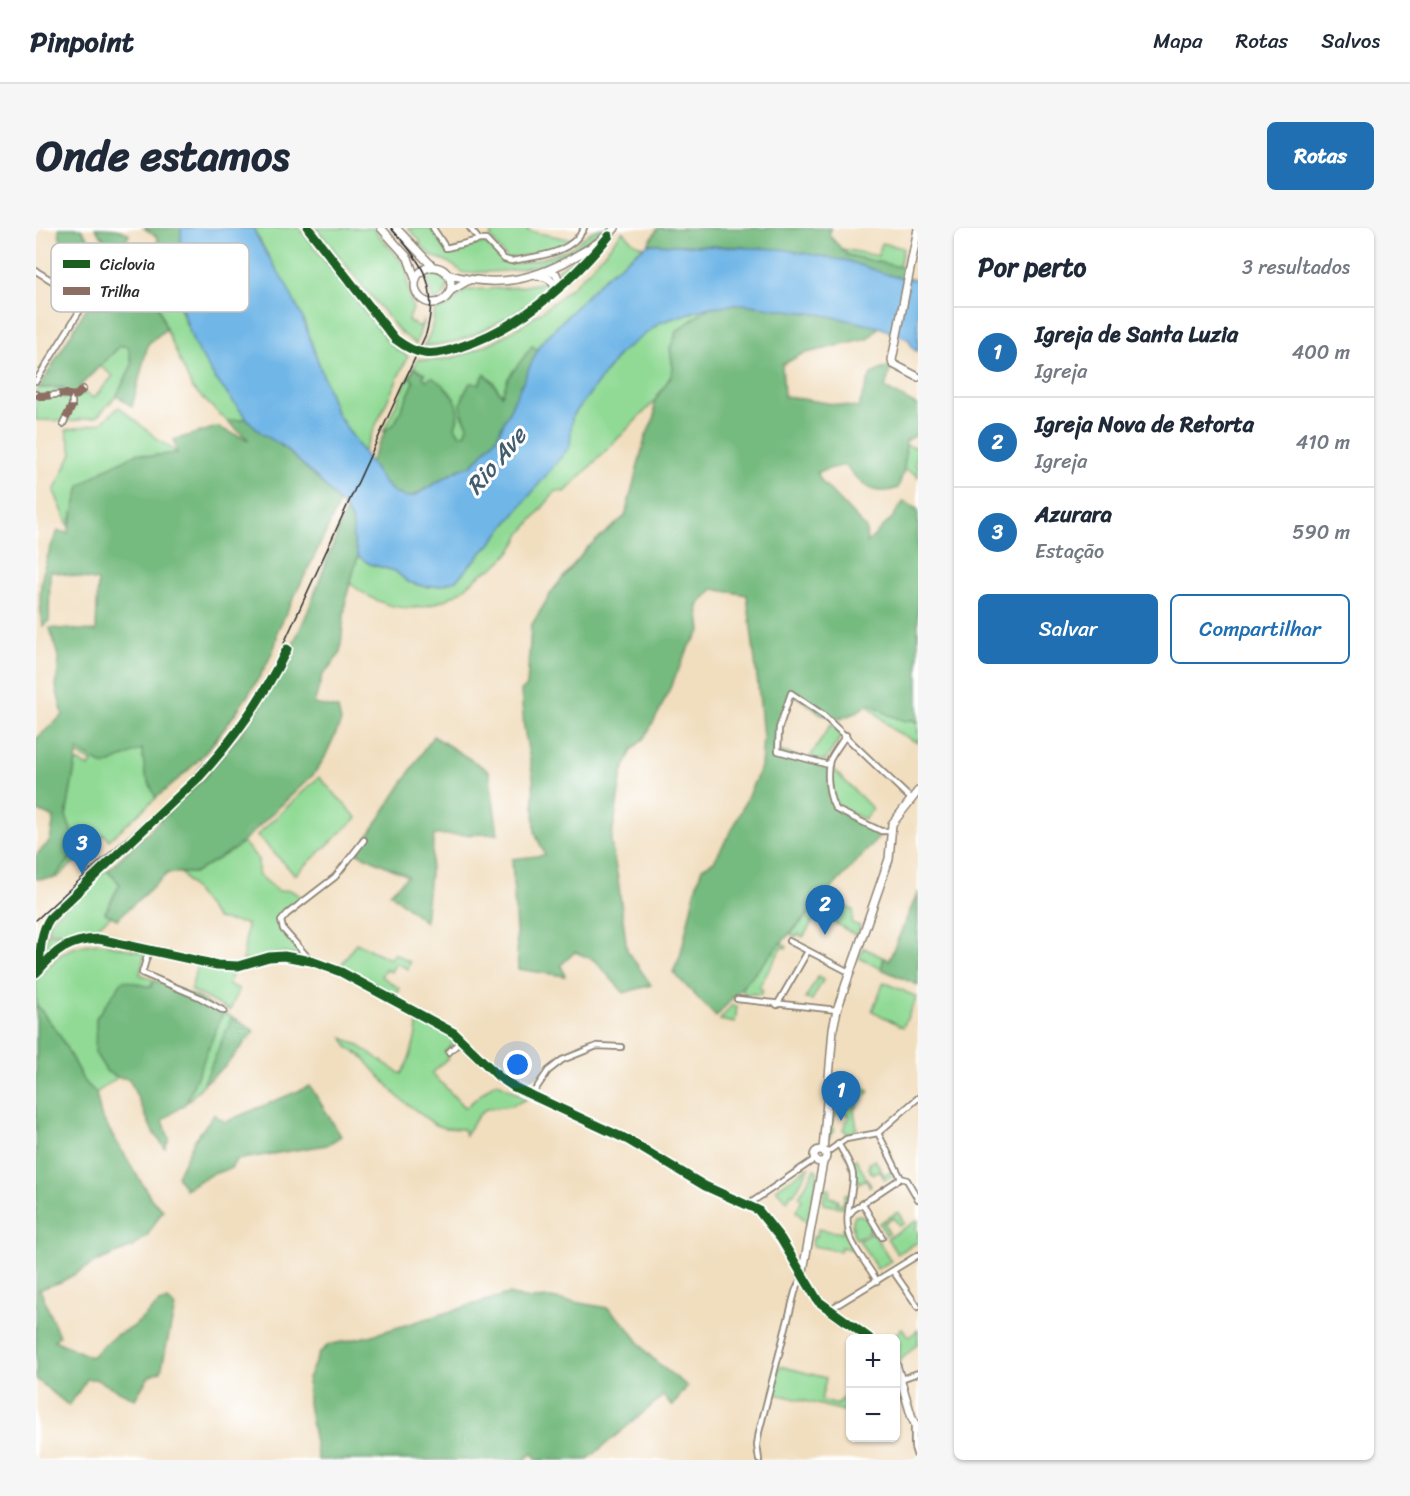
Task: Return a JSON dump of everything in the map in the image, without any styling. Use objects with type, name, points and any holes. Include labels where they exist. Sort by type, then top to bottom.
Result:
[{"type":"street","points":[[308,228],[395,339],[410,349],[423,353],[453,349],[490,335],[515,321],[559,288],[585,264],[615,228]]},
{"type":"street","points":[[381,228],[408,258],[418,296],[428,303],[443,300],[450,291],[469,280]]},
{"type":"street","points":[[396,228],[432,266]]},
{"type":"street","points":[[433,228],[446,248],[486,240],[504,259],[511,261],[563,249],[580,237],[584,228]]},
{"type":"street","points":[[470,228],[479,240]]},
{"type":"street","points":[[918,229],[892,360],[893,364],[918,377]]},
{"type":"street","points":[[532,277],[577,256],[609,236]]},
{"type":"street","points":[[415,279],[423,269],[438,267],[450,279],[450,291]]},
{"type":"street","points":[[36,271],[51,280]]},
{"type":"street","points":[[548,271],[556,274],[559,288]]},
{"type":"street","points":[[447,274],[469,280],[508,281],[546,277],[559,288]]},
{"type":"street","points":[[36,381],[78,312]]},
{"type":"street","points":[[36,394],[72,396],[83,390]]},
{"type":"street","points":[[63,424],[72,406],[72,396]]},
{"type":"street","points":[[37,971],[46,924],[50,918],[200,776],[223,751],[247,719],[272,679],[287,649]]},
{"type":"street","points":[[829,765],[778,751],[779,728],[791,693],[822,714],[846,735],[910,798]]},
{"type":"street","points":[[846,735],[829,762],[829,795],[832,805],[837,810],[880,831],[891,831]]},
{"type":"street","points":[[759,1460],[757,1445],[759,1432],[795,1292],[802,1276],[823,1162],[827,1157],[824,1151],[833,1029],[837,1010],[889,859],[894,818],[918,791]]},
{"type":"street","points":[[311,961],[283,929],[281,921],[335,877],[363,840]]},
{"type":"street","points":[[37,971],[55,952],[66,945],[83,939],[99,939],[217,965],[238,966],[269,957],[284,956],[311,961],[351,977],[454,1032],[498,1076],[531,1096],[628,1140],[705,1185],[748,1204],[765,1217],[818,1301],[863,1334]]},
{"type":"street","points":[[789,941],[851,973]]},
{"type":"street","points":[[149,950],[142,973],[199,997],[224,1011]]},
{"type":"street","points":[[777,1005],[808,951]]},
{"type":"street","points":[[737,999],[837,1010]]},
{"type":"street","points":[[449,1052],[461,1041]]},
{"type":"street","points":[[531,1096],[548,1071],[562,1060],[597,1046],[621,1047]]},
{"type":"street","points":[[815,1159],[815,1151],[824,1151],[852,1137],[878,1133],[918,1098]]},
{"type":"street","points":[[878,1133],[901,1178],[907,1180],[918,1199]]},
{"type":"street","points":[[838,1143],[853,1178],[848,1216],[850,1236],[877,1281]]},
{"type":"street","points":[[748,1204],[815,1159]]},
{"type":"street","points":[[815,1159],[823,1162]]},
{"type":"street","points":[[848,1216],[862,1203],[901,1178]]},
{"type":"street","points":[[862,1203],[882,1237]]},
{"type":"street","points":[[829,1310],[918,1255]]},
{"type":"street","points":[[893,1271],[918,1307]]},
{"type":"street","points":[[918,1373],[901,1378],[918,1430]]},
{"type":"street","points":[[914,1421],[914,1447],[918,1460]]},
{"type":"green space","points":[[59,228],[81,228],[90,241],[89,243],[69,243],[60,239]]},
{"type":"green space","points":[[95,228],[117,229],[129,234],[125,243],[106,243]]},
{"type":"green space","points":[[144,228],[181,228],[181,243],[158,243],[157,237]]},
{"type":"green space","points":[[253,228],[299,228],[388,341],[408,356],[363,453],[336,412],[303,319]]},
{"type":"green space","points":[[316,228],[373,228],[407,268],[408,291],[413,309],[408,321],[420,327],[424,319],[416,344],[399,331]]},
{"type":"green space","points":[[408,228],[430,228],[447,252],[483,243],[504,262],[514,263],[541,259],[559,253],[572,247],[591,232],[604,228],[567,255],[543,264],[508,271],[464,273],[446,261],[432,256],[419,244],[421,242]]},
{"type":"green space","points":[[491,228],[525,228],[528,231],[574,240],[555,250],[507,259],[490,237],[493,232]]},
{"type":"green space","points":[[658,228],[831,228],[829,235],[847,255],[905,268],[904,278],[743,247],[648,244]]},
{"type":"green space","points":[[623,231],[633,242],[643,247],[607,275],[541,343],[538,350],[532,346],[502,396],[493,381],[485,374],[461,413],[468,425],[466,433],[460,435],[455,427],[458,418],[423,377],[414,382],[395,423],[383,432],[418,359],[437,360],[458,356],[480,348],[524,324],[576,283]]},
{"type":"green space","points":[[602,241],[564,280],[563,279],[557,270]]},
{"type":"green space","points":[[882,243],[903,248],[899,267],[847,255],[842,249],[878,256]]},
{"type":"green space","points":[[426,272],[442,274],[447,284],[446,292],[440,298],[433,300]]},
{"type":"green space","points":[[544,282],[548,285],[536,299],[498,323],[461,340],[424,346],[431,331],[435,311],[448,306],[467,290],[520,287]]},
{"type":"green space","points":[[742,304],[824,315],[879,327],[868,339],[802,354],[782,365],[784,396],[858,408],[871,374],[889,366],[891,367],[885,388],[918,406],[918,434],[906,441],[904,470],[898,488],[889,491],[874,490],[856,478],[845,465],[817,472],[822,482],[866,528],[867,543],[892,518],[904,501],[918,510],[918,722],[911,719],[907,722],[889,715],[870,703],[840,719],[822,714],[791,693],[779,728],[778,751],[829,765],[829,795],[839,811],[882,834],[716,1017],[673,972],[680,957],[702,868],[714,861],[735,824],[761,767],[763,737],[747,595],[713,589],[698,606],[701,631],[689,647],[660,710],[645,737],[632,750],[622,773],[611,843],[627,950],[651,985],[624,993],[594,960],[575,952],[561,965],[565,976],[518,969],[512,859],[545,855],[535,833],[533,777],[524,728],[521,691],[527,686],[531,626],[553,590],[587,548],[625,516],[645,438],[655,416],[654,402],[671,376],[673,368],[670,348],[678,330],[710,307]]},
{"type":"green space","points":[[710,307],[678,330],[670,348],[673,368],[671,376],[654,402],[565,492],[556,491],[520,535],[516,544],[493,568],[446,599],[432,605],[418,607],[404,608],[390,605],[363,593],[350,583],[358,556],[370,564],[395,571],[408,582],[426,587],[443,585],[456,580],[491,543],[569,446],[572,417],[620,353],[661,322]]},
{"type":"green space","points":[[84,312],[161,312],[166,329],[148,344],[132,407],[117,395],[132,365],[128,346],[120,346],[80,386],[83,392],[78,397],[64,398],[63,387],[39,388]]},
{"type":"green space","points":[[161,312],[182,312],[203,357],[247,419],[227,421],[192,388]]},
{"type":"green space","points":[[120,346],[129,346],[132,365],[117,395],[97,417],[72,421],[36,420],[36,390],[39,388],[67,389],[94,398],[113,376],[100,366]]},
{"type":"green space","points":[[532,346],[538,350],[497,437],[472,465],[458,470],[413,496],[405,497],[395,493],[384,483],[370,462],[386,430],[395,423],[414,382],[410,377],[415,368],[425,374],[423,377],[426,380],[432,377],[450,392],[458,411],[455,427],[460,435],[466,433],[468,425],[462,413],[461,404],[470,383],[479,384],[485,373],[502,395],[508,378]]},
{"type":"green space","points":[[119,407],[178,453],[150,456],[72,514],[69,527],[54,491],[72,453],[66,430],[101,423]]},
{"type":"green space","points":[[247,419],[299,461],[339,502],[277,632],[276,643],[269,659],[247,696],[210,747],[191,768],[156,798],[145,774],[142,749],[104,766],[78,750],[66,816],[78,850],[54,878],[36,879],[36,855],[50,841],[54,818],[36,810],[36,739],[63,715],[56,687],[59,660],[50,628],[96,631],[98,581],[50,571],[49,621],[43,626],[40,602],[42,578],[48,554],[58,531],[68,533],[80,486],[104,470],[138,453],[150,456],[177,453],[174,440],[217,427],[249,440],[227,421]]},
{"type":"green space","points":[[906,445],[918,448],[915,465],[918,467],[918,477],[904,470]]},
{"type":"green space","points":[[346,510],[353,524],[353,537],[358,556],[346,598],[340,654],[322,676],[314,704],[338,709],[341,722],[324,759],[313,775],[236,848],[194,873],[168,873],[117,919],[105,913],[120,884],[108,870],[204,778],[253,718],[289,653],[308,611]]},
{"type":"green space","points":[[869,702],[889,715],[918,722],[918,743],[893,730],[867,704]]},
{"type":"green space","points":[[831,724],[842,735],[825,761],[810,757]]},
{"type":"green space","points":[[433,736],[489,771],[498,834],[434,835],[425,922],[390,893],[408,876],[357,853]]},
{"type":"green space","points":[[142,748],[146,774],[156,798],[109,840],[104,834],[58,877],[54,878],[78,850],[66,816],[76,761],[89,767],[92,762],[77,754],[78,749]]},
{"type":"green space","points":[[831,767],[873,809],[864,819],[839,806],[833,796]]},
{"type":"green space","points":[[319,777],[357,818],[295,875],[257,835]]},
{"type":"green space","points":[[243,842],[258,859],[258,874],[278,891],[290,890],[299,895],[300,901],[281,917],[279,923],[280,928],[301,954],[299,956],[284,953],[243,961],[247,924],[217,919],[181,873],[194,873]]},
{"type":"green space","points":[[111,855],[113,857],[91,878],[89,875]]},
{"type":"green space","points":[[106,870],[120,884],[105,912],[111,916],[100,924],[93,934],[82,932],[75,936],[47,929],[52,919]]},
{"type":"green space","points":[[88,880],[51,914],[43,929],[39,924],[45,916],[83,881]]},
{"type":"green space","points":[[918,892],[918,985],[881,969],[884,958],[889,960]]},
{"type":"green space","points":[[823,898],[853,910],[852,923],[860,926],[857,936],[818,913],[803,937],[791,934]]},
{"type":"green space","points":[[48,932],[70,937],[43,955]]},
{"type":"green space","points":[[101,943],[145,953],[140,974],[154,980],[107,1072],[118,1077],[96,1093],[83,1080],[59,1034],[36,1004],[36,980],[57,958],[71,949]]},
{"type":"green space","points":[[356,943],[390,959],[394,953],[410,962],[408,969],[396,963],[391,972],[385,969],[381,976],[400,989],[396,995],[339,968]]},
{"type":"green space","points":[[781,943],[787,946],[782,947],[759,987],[763,990],[761,994],[745,994],[741,989]]},
{"type":"green space","points":[[864,948],[884,958],[881,969],[859,958]]},
{"type":"green space","points":[[197,964],[234,971],[228,985],[239,989],[230,1011],[191,990]]},
{"type":"green space","points":[[818,977],[823,980],[812,1000],[805,999]]},
{"type":"green space","points":[[123,980],[151,987],[154,980],[198,998],[220,1011],[222,1015],[186,1103],[163,1120],[169,1139],[165,1148],[153,1132],[129,1079],[107,1072],[95,1053],[96,1018]]},
{"type":"green space","points":[[884,982],[917,997],[903,1027],[872,1011]]},
{"type":"green space","points":[[36,1004],[59,1034],[83,1080],[96,1093],[101,1116],[152,1200],[163,1210],[147,1236],[132,1247],[98,1261],[61,1282],[40,1289],[59,1336],[54,1340],[91,1357],[116,1335],[133,1327],[159,1303],[168,1300],[175,1307],[161,1371],[149,1376],[135,1399],[95,1379],[87,1379],[69,1406],[36,1379]]},
{"type":"green space","points":[[732,1005],[737,1006],[735,1023],[720,1020]]},
{"type":"green space","points":[[222,1015],[232,1017],[203,1085],[186,1103]]},
{"type":"green space","points":[[416,1015],[455,1039],[455,1042],[445,1052],[448,1058],[432,1073],[465,1108],[497,1082],[527,1099],[511,1106],[486,1109],[478,1116],[465,1135],[463,1129],[445,1128],[434,1124],[398,1097],[361,1055],[348,1048],[343,1038],[401,1074],[413,1045],[417,1029]]},
{"type":"green space","points":[[232,1017],[255,1031],[226,1065],[203,1085]]},
{"type":"green space","points":[[857,1084],[869,1091],[854,1111],[857,1128],[855,1132],[847,1134],[843,1129],[850,1116],[839,1110],[830,1126],[834,1129],[827,1141],[831,1106],[855,1107]]},
{"type":"green space","points":[[310,1086],[341,1136],[327,1145],[236,1160],[231,1168],[210,1175],[185,1189],[177,1176],[194,1141],[214,1114],[225,1122]]},
{"type":"green space","points":[[856,1159],[871,1186],[870,1187],[866,1179],[859,1183],[849,1162]]},
{"type":"green space","points":[[875,1160],[884,1175],[894,1170],[897,1176],[891,1176],[885,1180],[879,1170],[872,1174],[868,1167],[869,1163]]},
{"type":"green space","points":[[810,1166],[794,1194],[791,1193],[787,1201],[776,1189]]},
{"type":"green space","points":[[815,1169],[818,1173],[808,1224],[796,1211],[802,1199],[799,1197]]},
{"type":"green space","points":[[825,1188],[830,1189],[829,1197],[838,1199],[837,1203],[843,1204],[845,1194],[849,1194],[846,1208],[823,1204]]},
{"type":"green space","points":[[898,1212],[904,1223],[899,1226],[894,1218],[884,1223],[889,1233],[886,1235],[879,1223]]},
{"type":"green space","points":[[855,1216],[865,1217],[873,1229],[856,1239],[853,1221]]},
{"type":"green space","points":[[918,1220],[918,1225],[915,1227],[918,1232],[918,1242],[897,1254],[887,1238]]},
{"type":"green space","points":[[844,1227],[855,1250],[841,1247],[840,1251],[812,1246],[813,1237],[817,1237],[818,1229],[842,1233]]},
{"type":"green space","points":[[873,1232],[891,1261],[877,1269],[859,1240]]},
{"type":"green space","points":[[508,1294],[529,1299],[551,1298],[608,1308],[627,1326],[646,1352],[687,1386],[673,1406],[663,1396],[587,1460],[537,1460],[532,1453],[525,1460],[318,1460],[308,1404],[308,1378],[319,1354],[328,1345],[369,1336]]},
{"type":"green space","points":[[902,1328],[909,1337],[918,1330],[918,1343],[900,1361],[900,1334],[897,1334]]},
{"type":"green space","points":[[780,1366],[826,1378],[821,1400],[837,1405],[846,1393],[846,1412],[772,1393]]},
{"type":"water","name":"Rio Ave","points":[[181,228],[253,228],[286,284],[303,319],[336,412],[384,483],[395,493],[405,497],[414,496],[458,470],[472,465],[497,437],[541,343],[607,275],[648,244],[781,249],[848,261],[895,277],[918,280],[918,351],[914,350],[908,339],[879,327],[824,315],[742,304],[710,307],[661,322],[620,353],[572,417],[570,446],[491,543],[456,580],[443,585],[426,587],[408,582],[395,571],[370,564],[358,556],[353,537],[353,524],[346,510],[283,446],[262,434],[247,419],[214,377],[194,344],[183,312],[249,312],[249,243],[181,243]]},
{"type":"tram line","points":[[36,920],[184,785],[247,711],[279,654],[426,334],[431,302],[429,288],[412,252],[391,228]]},
{"type":"marked path","points":[[72,396],[77,395],[83,389]]},
{"type":"marked path","points":[[36,394],[72,396],[72,406],[63,424]]},
{"type":"cycle path","points":[[308,228],[395,339],[412,350],[428,353],[447,351],[482,339],[523,316],[560,287],[609,236]]},
{"type":"cycle path","points":[[39,970],[42,936],[50,918],[200,776],[248,715],[269,683],[287,649]]},
{"type":"cycle path","points":[[36,973],[63,948],[71,944],[99,939],[217,965],[238,966],[269,957],[284,956],[311,961],[341,972],[454,1033],[498,1076],[514,1087],[628,1140],[705,1186],[758,1210],[781,1239],[818,1301],[863,1334]]},
{"type":"place","name":"Azurara","points":[[82,874]]},
{"type":"place","name":"Igreja Nova de Retorta","points":[[825,935]]},
{"type":"place","name":"Igreja de Santa Luzia","points":[[841,1121]]}]
